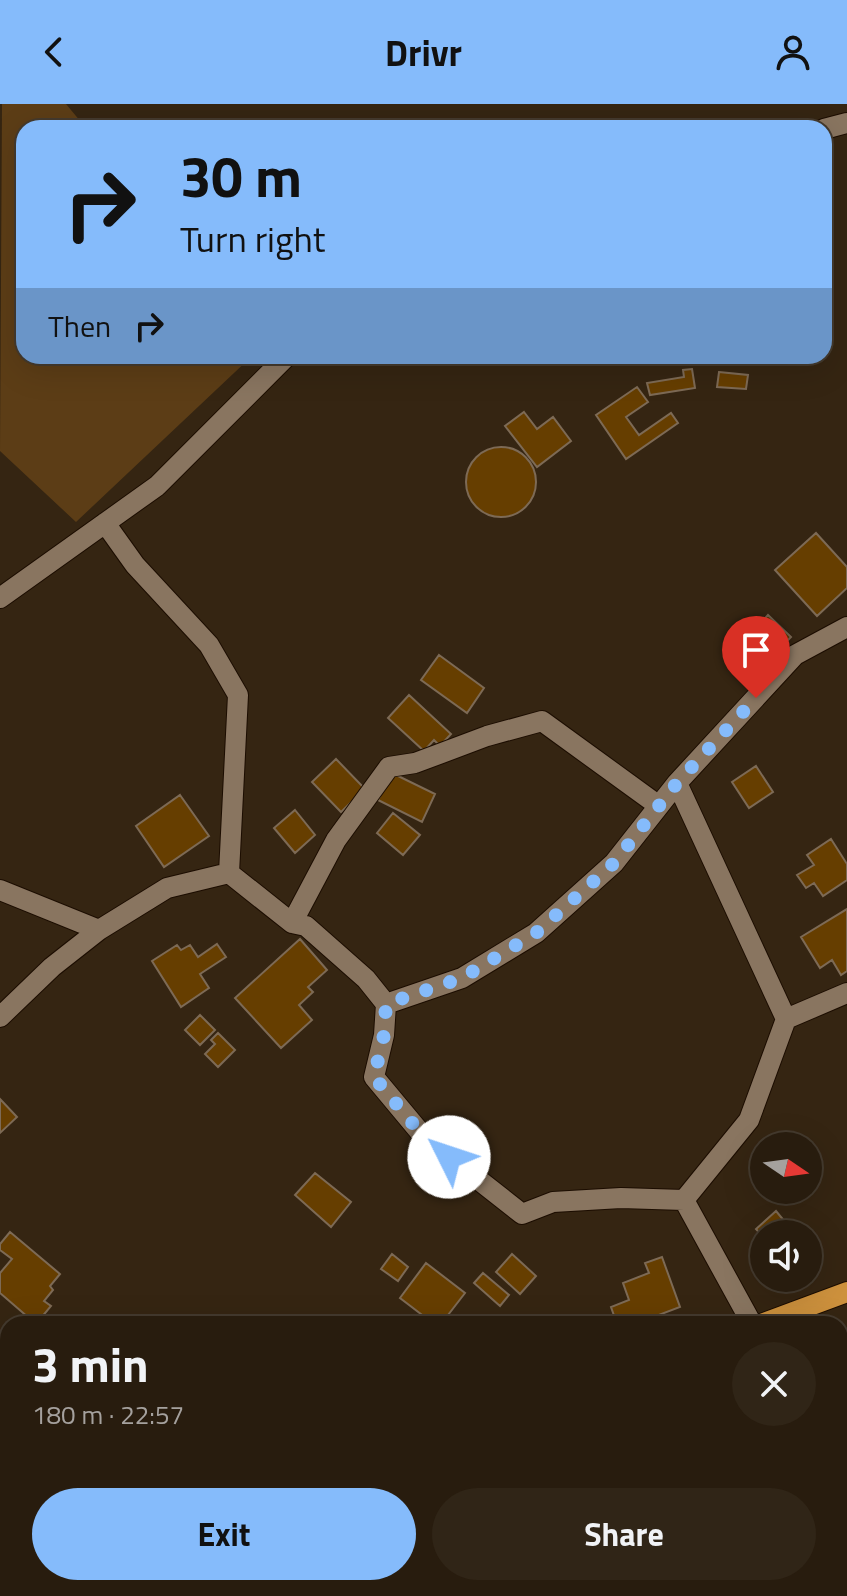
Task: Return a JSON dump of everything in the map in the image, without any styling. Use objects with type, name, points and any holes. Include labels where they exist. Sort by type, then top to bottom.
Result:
[{"type":"main road","points":[[782,1316],[847,1292]]},
{"type":"street","points":[[0,598],[157,486],[279,364]]},
{"type":"street","points":[[105,523],[135,565],[209,645],[238,695],[229,873]]},
{"type":"street","points":[[386,1004],[462,978],[536,933],[614,863],[677,783],[795,655],[847,627]]},
{"type":"street","points":[[292,923],[336,840],[389,767],[415,763],[487,736],[542,721],[659,806]]},
{"type":"street","points":[[677,783],[786,1019],[749,1120],[684,1200]]},
{"type":"street","points":[[229,873],[292,923],[306,926],[366,979],[386,1004],[384,1035],[374,1077],[424,1137],[522,1214],[553,1202],[621,1198],[684,1200]]},
{"type":"street","points":[[0,1017],[52,967],[99,930],[167,888],[229,873]]},
{"type":"street","points":[[0,890],[99,930]]},
{"type":"street","points":[[786,1019],[847,993]]},
{"type":"street","points":[[684,1200],[748,1316]]},
{"type":"shaded area","points":[[2,104],[66,104],[79,120],[16,120],[16,364],[244,364],[76,522],[0,451]]},
{"type":"building","points":[[692,369],[695,388],[650,395],[647,383],[684,377],[683,370]]},
{"type":"building","points":[[719,372],[748,375],[746,389],[717,387]]},
{"type":"building","points":[[637,387],[648,402],[626,417],[639,435],[671,413],[678,423],[626,459],[596,415]]},
{"type":"building","points":[[524,412],[537,429],[553,417],[571,441],[537,467],[505,426]]},
{"type":"building","points":[[508,447],[530,462],[536,482],[534,496],[526,507],[515,515],[494,517],[476,507],[468,496],[466,475],[476,457],[487,449]]},
{"type":"building","points":[[816,533],[847,567],[847,588],[817,616],[775,570]]},
{"type":"building","points":[[768,615],[791,637],[764,665],[758,659],[750,667],[733,652]]},
{"type":"building","points":[[439,655],[484,688],[467,713],[421,680]]},
{"type":"building","points":[[409,695],[451,734],[440,746],[434,740],[424,751],[388,718]]},
{"type":"building","points":[[336,759],[365,789],[341,812],[312,782]]},
{"type":"building","points":[[756,766],[773,792],[749,808],[732,782]]},
{"type":"building","points":[[392,773],[435,794],[422,822],[378,800]]},
{"type":"building","points":[[180,795],[209,836],[164,867],[136,826]]},
{"type":"building","points":[[295,810],[315,835],[295,853],[274,828]]},
{"type":"building","points":[[393,813],[420,835],[403,855],[377,833]]},
{"type":"building","points":[[831,839],[847,864],[847,880],[823,896],[814,883],[806,888],[797,875],[814,865],[807,855]]},
{"type":"building","points":[[847,909],[847,971],[841,975],[832,960],[820,968],[801,937]]},
{"type":"building","points":[[300,939],[327,970],[308,987],[313,992],[299,1005],[312,1020],[281,1048],[235,998]]},
{"type":"building","points":[[217,944],[226,957],[200,974],[209,988],[181,1007],[152,961],[177,945],[181,950],[190,945],[198,957]]},
{"type":"building","points":[[200,1015],[215,1030],[200,1045],[185,1030]]},
{"type":"building","points":[[218,1033],[235,1050],[218,1067],[205,1054],[215,1044],[211,1040]]},
{"type":"building","points":[[0,1099],[17,1117],[0,1133]]},
{"type":"building","points":[[315,1173],[351,1202],[331,1227],[295,1195]]},
{"type":"building","points":[[776,1211],[783,1220],[766,1220]]},
{"type":"building","points":[[10,1232],[60,1274],[50,1286],[53,1290],[44,1301],[51,1306],[43,1316],[27,1316],[0,1293],[0,1273],[12,1259],[0,1250],[0,1244]]},
{"type":"building","points":[[392,1254],[408,1267],[398,1281],[381,1269]]},
{"type":"building","points":[[512,1254],[536,1276],[520,1294],[496,1272]]},
{"type":"building","points":[[662,1257],[680,1307],[656,1316],[614,1316],[611,1307],[629,1300],[623,1283],[649,1273],[645,1263]]},
{"type":"building","points":[[426,1263],[465,1293],[447,1316],[424,1316],[400,1298]]},
{"type":"building","points":[[483,1273],[509,1295],[500,1306],[474,1283]]},
{"type":"route","points":[[449,1157],[424,1137],[374,1077],[384,1035],[386,1004],[462,978],[536,933],[614,863],[677,783],[756,698]]}]
